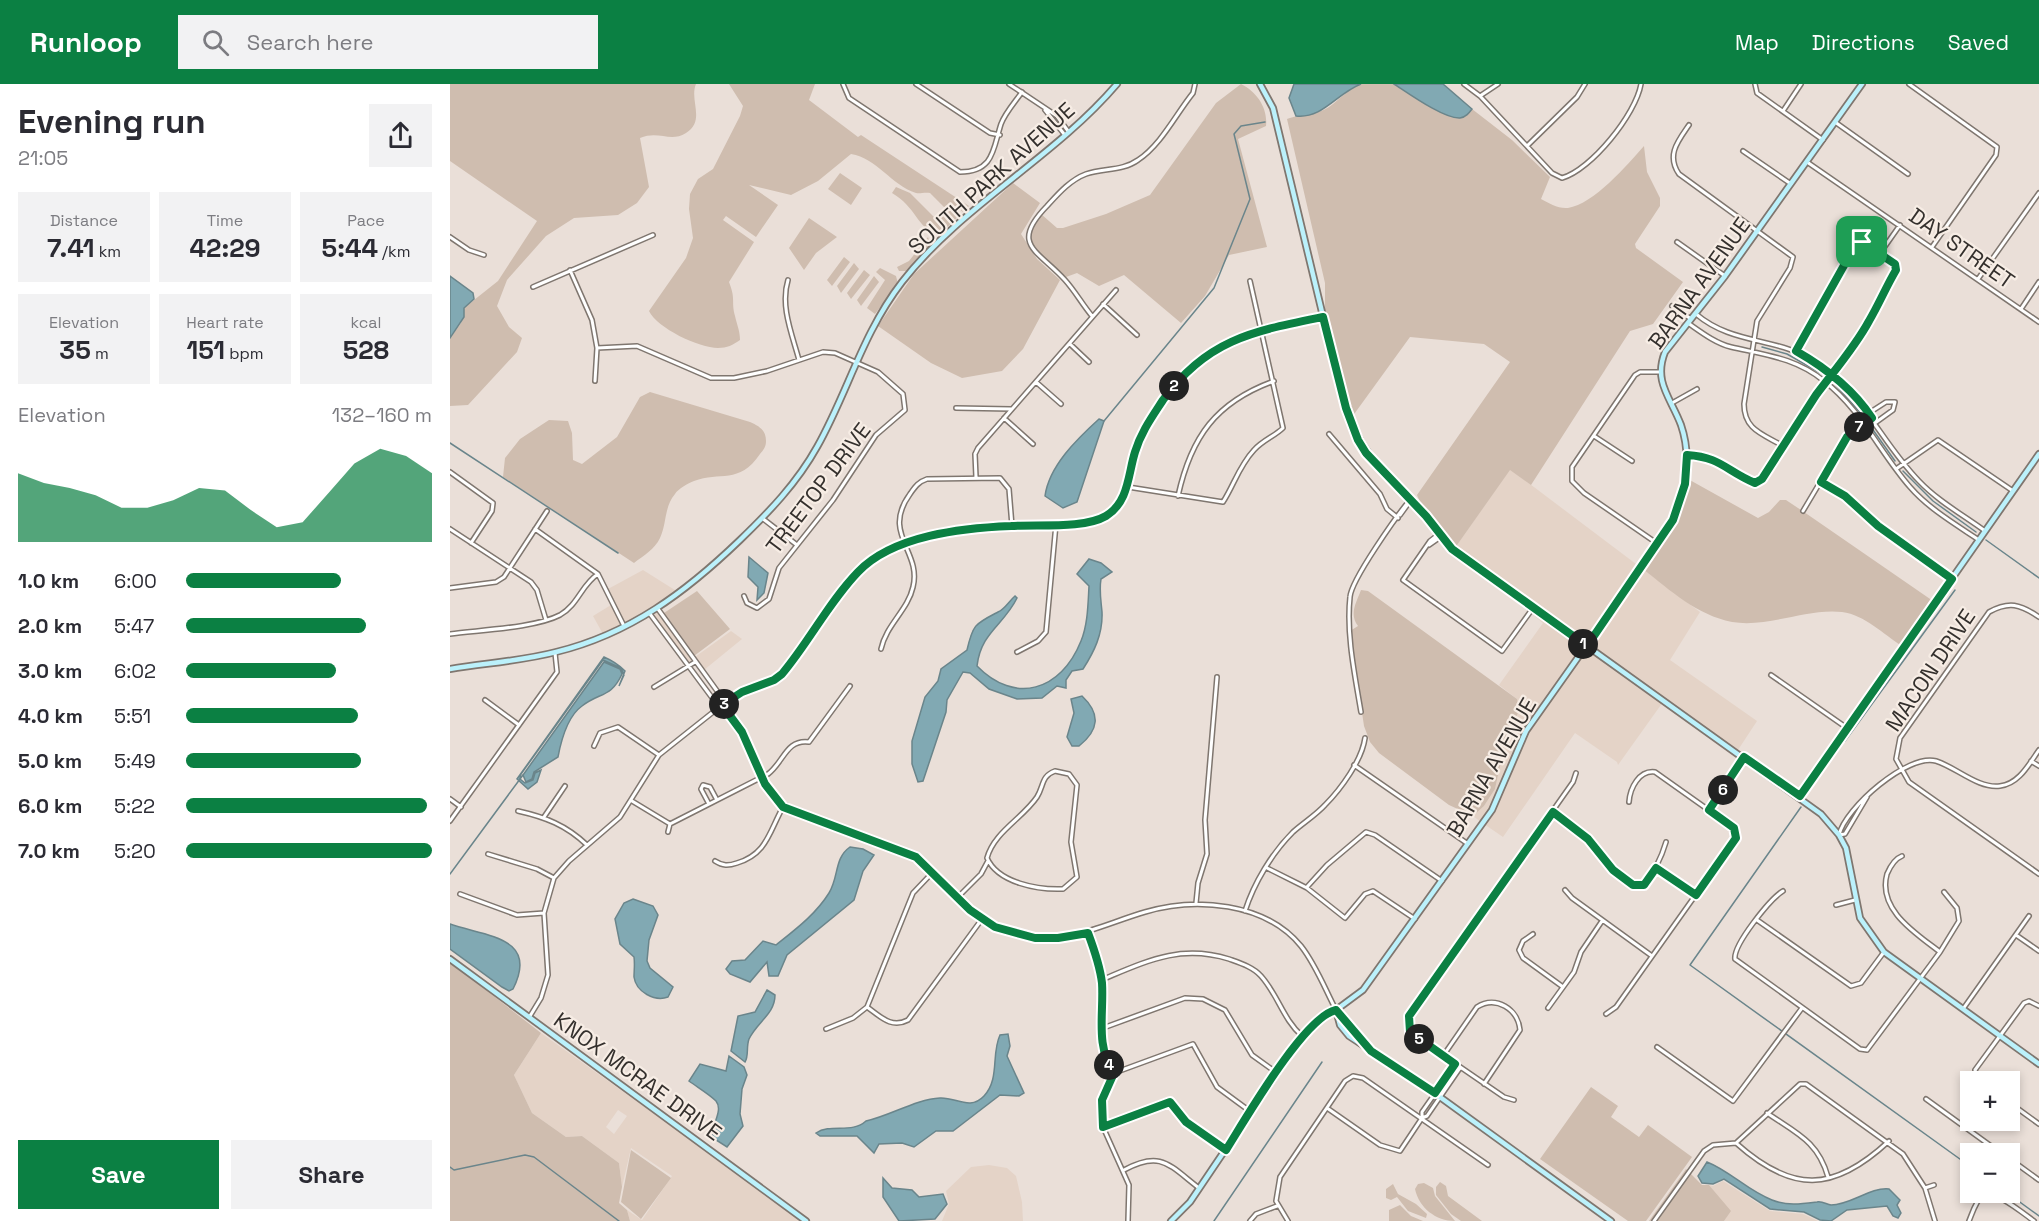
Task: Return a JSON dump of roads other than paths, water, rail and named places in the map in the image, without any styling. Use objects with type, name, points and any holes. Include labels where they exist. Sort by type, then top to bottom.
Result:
[{"type":"street","points":[[843,84],[849,98],[960,171],[971,172],[992,156],[1004,119],[1022,92]]},
{"type":"street","points":[[916,84],[990,133],[1000,135]]},
{"type":"street","points":[[1009,84],[1057,116],[1066,133]]},
{"type":"street","name":"SOUTH PARK AVENUE","points":[[450,669],[555,652],[624,627],[658,609],[711,568],[785,494],[816,447],[868,332],[914,268],[938,243],[1066,133],[1117,84]]},
{"type":"street","points":[[1092,316],[1066,281],[1030,247],[1027,234],[1031,224],[1065,186],[1086,174],[1129,165],[1144,156],[1193,93],[1195,84]]},
{"type":"street","points":[[1260,84],[1273,108],[1346,408],[1358,440],[1366,453],[1452,549],[1800,796],[1821,814],[1839,835],[1851,864],[1855,900],[1865,929],[1884,952],[2039,1064]]},
{"type":"street","points":[[1464,84],[1480,96],[1552,173],[1562,178],[1574,175],[1621,128],[1630,114],[1641,84]]},
{"type":"street","points":[[1480,96],[1498,84]]},
{"type":"street","points":[[1527,146],[1577,97],[1585,84]]},
{"type":"street","points":[[1755,84],[1757,93],[1823,140]]},
{"type":"street","points":[[1783,111],[1801,84]]},
{"type":"street","name":"BARNA AVENUE","points":[[1171,1221],[1199,1188],[1226,1150],[1302,1036],[1318,1018],[1336,1010],[1363,990],[1415,919],[1468,844],[1505,785],[1526,731],[1658,544],[1678,510],[1685,484],[1687,455],[1682,428],[1661,384],[1660,372],[1665,352],[1725,276],[1862,84]]},
{"type":"street","points":[[1909,84],[1997,147],[1996,155],[1932,247]]},
{"type":"street","points":[[1835,122],[1908,174]]},
{"type":"street","points":[[1689,125],[1673,151],[1676,171],[1788,252],[1793,259],[1790,268],[1764,306],[1752,339],[1744,418],[1752,428],[1783,446]]},
{"type":"street","points":[[1743,151],[1791,184]]},
{"type":"street","name":"DAY STREET","points":[[1807,162],[2039,322]]},
{"type":"street","points":[[1978,279],[2039,192]]},
{"type":"street","points":[[1881,252],[1900,225]]},
{"type":"street","points":[[533,288],[653,235]]},
{"type":"street","points":[[450,237],[484,255]]},
{"type":"street","points":[[1677,242],[1725,276]]},
{"type":"street","points":[[1687,455],[1709,456],[1755,483],[1762,479],[1869,322],[1896,270],[1895,264],[1869,244],[1856,244],[1796,351]]},
{"type":"street","points":[[570,270],[592,320],[597,348],[595,381]]},
{"type":"street","points":[[788,280],[784,292],[788,321],[799,360]]},
{"type":"street","points":[[1128,487],[1219,503],[1227,496],[1236,473],[1252,452],[1268,436],[1281,430],[1284,425],[1250,281]]},
{"type":"street","points":[[2021,309],[2039,282]]},
{"type":"street","points":[[976,477],[975,454],[978,448],[1116,290]]},
{"type":"street","points":[[1103,304],[1137,335]]},
{"type":"street","points":[[1671,306],[1713,340],[1731,347],[1751,349],[1791,361],[1826,382],[1864,423],[1895,470],[1911,489],[1932,508],[1979,540]]},
{"type":"street","points":[[1695,314],[1716,330],[1732,336],[1796,351],[1832,374],[1852,392],[1904,463],[1937,498],[1985,531]]},
{"type":"street","points":[[530,1016],[541,998],[548,975],[544,913],[554,878],[587,845],[620,817],[659,755],[722,705],[742,692],[774,680],[782,674],[860,570],[881,555],[906,544],[949,531],[1056,524],[1101,518],[1114,509],[1128,487],[1130,468],[1140,437],[1177,383],[1207,354],[1262,330],[1323,317]]},
{"type":"street","points":[[1070,344],[1089,362]]},
{"type":"street","points":[[597,348],[638,346],[711,378],[734,378],[822,352],[835,353],[854,362]]},
{"type":"street","name":"TREETOP DRIVE","points":[[744,596],[752,607],[757,608],[767,601],[777,571],[833,500],[876,435],[905,410],[906,403],[897,386],[878,372],[854,362]]},
{"type":"street","points":[[1658,544],[1584,493],[1572,481],[1572,467],[1635,375],[1641,372],[1660,372]]},
{"type":"street","points":[[1178,496],[1188,459],[1220,411],[1243,393],[1274,381]]},
{"type":"street","points":[[1036,382],[1061,404]]},
{"type":"street","points":[[1672,403],[1697,389]]},
{"type":"street","points":[[1869,413],[1886,402],[1895,402],[1893,410],[1875,423]]},
{"type":"street","points":[[956,408],[1011,409]]},
{"type":"street","points":[[1004,418],[1033,444]]},
{"type":"street","points":[[1803,511],[1847,437],[1872,418]]},
{"type":"street","points":[[1329,434],[1380,494],[1387,509],[1399,516]]},
{"type":"street","points":[[1594,436],[1632,461]]},
{"type":"street","points":[[1895,470],[1938,440],[2013,491]]},
{"type":"street","points":[[1800,796],[2039,454]]},
{"type":"street","points":[[450,472],[491,500],[492,511],[471,543]]},
{"type":"street","points":[[881,649],[883,636],[913,588],[914,577],[906,544],[898,524],[899,512],[918,483],[927,479],[1000,478],[1007,485],[1012,526]]},
{"type":"street","points":[[1821,482],[1845,496],[1878,526],[1952,579]]},
{"type":"street","points":[[1362,712],[1351,635],[1350,595],[1356,579],[1409,502]]},
{"type":"street","points":[[450,588],[496,582],[510,568],[547,511]]},
{"type":"street","points":[[762,519],[797,545]]},
{"type":"street","points":[[1017,652],[1035,644],[1046,632],[1056,524]]},
{"type":"street","points":[[450,529],[531,582],[537,590],[546,620]]},
{"type":"street","points":[[536,529],[598,574],[624,627]]},
{"type":"street","points":[[1439,534],[1403,580],[1502,651],[1533,608]]},
{"type":"street","points":[[450,634],[546,620],[560,615],[571,607],[598,574]]},
{"type":"street","name":"MACON DRIVE","points":[[1901,772],[1896,759],[1900,738],[1989,612],[2002,605],[2015,605],[2039,617]]},
{"type":"street","points":[[658,609],[720,695],[722,705]]},
{"type":"street","points":[[650,614],[688,667],[713,699],[722,705],[748,742],[761,776],[770,792],[783,807],[909,854],[933,872],[981,919],[1024,937],[1058,938],[1088,933],[1144,912],[1173,905],[1196,903],[1245,912],[1285,931],[1300,946],[1336,1010],[1340,1025],[1349,1036],[1365,1045],[1611,1221]]},
{"type":"street","points":[[450,821],[557,672],[555,652]]},
{"type":"street","points":[[654,687],[695,662]]},
{"type":"street","points":[[1771,675],[1847,728]]},
{"type":"street","points":[[1196,903],[1198,883],[1207,854],[1206,819],[1217,677]]},
{"type":"street","points":[[668,832],[670,824],[776,768],[789,747],[796,742],[809,742],[850,686]]},
{"type":"street","points":[[485,700],[519,725]]},
{"type":"street","points":[[594,746],[600,734],[618,727],[659,755]]},
{"type":"street","points":[[1245,912],[1266,868],[1293,832],[1327,804],[1364,748],[1365,738]]},
{"type":"street","points":[[1839,835],[1841,826],[1873,789],[1920,761],[1935,760],[1988,786],[2000,786],[2020,776],[2039,750]]},
{"type":"street","points":[[1709,810],[1744,757]]},
{"type":"street","points":[[2031,761],[2039,766]]},
{"type":"street","points":[[1354,765],[1468,844]]},
{"type":"street","points":[[957,898],[981,874],[988,861],[991,847],[1037,797],[1046,776],[1059,771],[1075,780],[1077,793],[1071,842],[1077,870],[1075,881],[1063,889],[1026,886],[1013,880],[988,861]]},
{"type":"street","points":[[1606,1014],[1616,1007],[1736,835],[1734,828],[1654,772],[1648,771],[1641,775],[1630,792],[1629,802]]},
{"type":"street","points":[[1901,772],[1909,782],[2039,874]]},
{"type":"street","points":[[1514,1100],[1504,1097],[1484,1084],[1410,1032],[1409,1016],[1553,812],[1573,782],[1576,773]]},
{"type":"street","points":[[709,804],[701,789],[703,785],[710,787],[717,800]]},
{"type":"street","points":[[544,817],[566,786]]},
{"type":"street","points":[[1839,835],[1845,834],[1867,796]]},
{"type":"street","points":[[450,799],[461,807]]},
{"type":"street","points":[[632,801],[670,824]]},
{"type":"street","points":[[715,861],[722,865],[730,865],[758,854],[783,807]]},
{"type":"street","points":[[518,811],[544,817],[571,830],[587,845]]},
{"type":"street","points":[[1553,812],[1588,839],[1613,870],[1633,885],[1644,885],[1656,868],[1666,842]]},
{"type":"street","points":[[1307,888],[1327,864],[1366,832],[1375,835],[1442,881]]},
{"type":"street","points":[[488,854],[537,869],[554,878]]},
{"type":"street","points":[[1902,856],[1893,863],[1886,880],[1893,908],[1901,923],[1940,952]]},
{"type":"street","points":[[1266,868],[1307,888],[1345,918],[1365,894],[1373,891],[1415,919]]},
{"type":"street","points":[[1656,868],[1696,895]]},
{"type":"street","points":[[826,1029],[853,1018],[867,1007],[913,893],[933,872]]},
{"type":"street","points":[[1565,890],[1602,921],[1652,956]]},
{"type":"street","points":[[1783,891],[1773,897],[1736,950],[1735,959],[1860,1049],[1867,1050],[1921,979],[1959,921],[1960,914],[1944,892]]},
{"type":"street","points":[[460,894],[517,915],[544,913]]},
{"type":"street","points":[[1836,905],[1855,900]]},
{"type":"street","points":[[1963,1009],[2029,916]]},
{"type":"street","points":[[867,1007],[891,1023],[902,1023],[908,1020],[981,919]]},
{"type":"street","points":[[1757,920],[1851,986],[1857,986],[1884,952]]},
{"type":"street","points":[[1548,1008],[1574,972],[1581,952],[1602,921]]},
{"type":"street","points":[[1088,933],[1101,980],[1101,1046],[1105,1060],[1114,1073]]},
{"type":"street","points":[[1533,934],[1523,941],[1519,950],[1523,958],[1563,987]]},
{"type":"street","points":[[2016,934],[2039,951]]},
{"type":"street","points":[[1101,980],[1177,953],[1197,952],[1222,957],[1258,973],[1269,987],[1285,1017],[1302,1036]]},
{"type":"street","name":"KNOX MCRAE DRIVE","points":[[450,959],[806,1221]]},
{"type":"street","points":[[1102,1028],[1185,998],[1203,999],[1226,1010],[1252,1055],[1277,1073]]},
{"type":"street","points":[[1975,1071],[2024,1003],[2029,1001],[2039,1006]]},
{"type":"street","points":[[1443,1056],[1477,1007],[1485,1002],[1500,1003],[1515,1014],[1519,1020],[1520,1030],[1484,1084]]},
{"type":"street","points":[[1657,1047],[1733,1101],[1802,1008]]},
{"type":"street","points":[[1128,1221],[1129,1185],[1103,1127],[1102,1100],[1114,1073],[1192,1044],[1217,1087],[1251,1112]]},
{"type":"street","points":[[1422,1118],[1427,1116],[1455,1064]]},
{"type":"street","points":[[1327,1108],[1380,1145],[1397,1151],[1405,1148],[1422,1118],[1422,1112],[1460,1068]]},
{"type":"street","points":[[1288,1221],[1277,1206],[1275,1193],[1280,1177],[1348,1077],[1358,1076],[1488,1165]]},
{"type":"street","points":[[1447,1076],[1452,1079]]},
{"type":"street","points":[[1654,1221],[1704,1151],[1713,1145],[1736,1143],[1800,1084],[1806,1084],[1903,1154],[1925,1188],[1935,1221]]},
{"type":"street","points":[[1926,1099],[1987,1143]]},
{"type":"street","points":[[1103,1127],[1170,1102],[1186,1122],[1226,1150]]},
{"type":"street","points":[[2020,1110],[2039,1124]]},
{"type":"street","points":[[1767,1113],[1807,1140],[1823,1158],[1828,1178]]},
{"type":"street","points":[[1736,1143],[1762,1166],[1797,1180],[1810,1181],[1828,1178],[1865,1163],[1889,1142]]},
{"type":"street","points":[[1124,1170],[1143,1160],[1156,1159],[1199,1188]]},
{"type":"street","points":[[2020,1166],[2039,1180]]},
{"type":"street","points":[[1925,1188],[1934,1185]]},
{"type":"street","points":[[1968,1221],[1981,1196],[1987,1193],[1996,1195],[2034,1221]]},
{"type":"street","points":[[1250,1221],[1257,1214],[1277,1206]]},
{"type":"water","points":[[1294,84],[1361,84],[1314,114],[1296,116],[1289,98]]},
{"type":"water","points":[[1394,84],[1443,84],[1472,109],[1464,117],[1453,117],[1426,105]]},
{"type":"water","points":[[450,276],[473,293],[474,299],[464,308],[464,317],[450,338]]},
{"type":"water","points":[[1099,419],[1104,421],[1077,502],[1063,508],[1045,496],[1052,474],[1065,454]]},
{"type":"water","points":[[749,557],[768,573],[764,593],[757,600],[758,587],[748,577]]},
{"type":"water","points":[[1089,559],[1101,563],[1112,572],[1101,579],[1101,628],[1094,649],[1083,669],[1072,671],[1066,680],[1066,688],[1057,686],[1042,698],[1017,699],[989,689],[970,673],[963,672],[947,700],[946,712],[923,781],[918,782],[912,764],[912,741],[925,697],[938,681],[941,669],[967,650],[976,626],[1003,609],[1015,596],[1017,598],[1012,607],[983,645],[977,666],[1006,686],[1036,687],[1049,681],[1062,671],[1081,641],[1085,628],[1089,586],[1077,574]]},
{"type":"water","points":[[604,657],[623,669],[624,674],[621,668],[603,660],[521,774],[520,779],[525,783],[533,780],[535,773],[541,770],[537,782],[528,789],[517,779]]},
{"type":"water","points":[[604,662],[620,669],[622,674],[618,682],[609,691],[577,710],[566,729],[558,757],[534,772],[532,779],[526,782],[523,775]]},
{"type":"water","points":[[1082,696],[1095,716],[1094,728],[1079,746],[1072,746],[1067,737],[1074,713],[1071,699]]},
{"type":"water","points":[[850,847],[863,849],[874,855],[863,871],[854,900],[787,955],[778,976],[769,976],[767,962],[750,982],[730,974],[726,969],[732,961],[745,960],[763,941],[776,945],[812,914],[829,893],[841,857]]},
{"type":"water","points":[[633,899],[653,906],[658,915],[649,940],[647,961],[650,968],[673,987],[668,997],[652,997],[638,987],[634,977],[634,957],[620,944],[615,919],[624,903]]},
{"type":"water","points":[[450,924],[492,936],[514,948],[519,958],[519,971],[513,989],[509,991],[502,987],[450,949]]},
{"type":"water","points":[[767,990],[775,995],[774,1002],[769,1013],[749,1039],[745,1062],[731,1051],[738,1016],[755,1012]]},
{"type":"water","points":[[1008,1034],[1010,1046],[1007,1056],[1024,1093],[1019,1096],[1000,1095],[953,1131],[936,1131],[914,1147],[902,1143],[879,1144],[874,1153],[857,1136],[820,1136],[816,1133],[828,1129],[854,1127],[931,1099],[946,1098],[968,1103],[979,1100],[992,1082],[1000,1035]]},
{"type":"water","points":[[729,1056],[744,1067],[747,1075],[742,1089],[740,1114],[743,1126],[727,1147],[713,1138],[713,1129],[718,1114],[716,1101],[689,1081],[700,1064],[726,1071]]},
{"type":"water","points":[[1707,1162],[1755,1192],[1778,1202],[1794,1204],[1822,1202],[1831,1205],[1882,1189],[1889,1189],[1900,1200],[1897,1205],[1901,1213],[1898,1218],[1893,1216],[1887,1206],[1847,1210],[1831,1221],[1820,1220],[1804,1212],[1770,1209],[1724,1179],[1713,1184],[1702,1183],[1698,1176]]},
{"type":"water","points":[[883,1178],[892,1188],[912,1190],[919,1197],[943,1194],[947,1204],[935,1219],[899,1221],[883,1197]]},
{"type":"waterway","points":[[1104,421],[1214,288],[1250,199],[1234,134],[1241,126],[1265,122]]},
{"type":"waterway","points":[[1762,347],[1787,354],[1824,375]]},
{"type":"waterway","points":[[1833,382],[1864,417]]},
{"type":"waterway","points":[[1871,427],[1895,461]]},
{"type":"waterway","points":[[450,443],[618,553]]},
{"type":"waterway","points":[[1903,471],[1933,501],[1976,532]]},
{"type":"waterway","points":[[1986,540],[2039,578]]},
{"type":"waterway","points":[[1845,741],[1955,590]]},
{"type":"waterway","points":[[450,874],[523,775]]},
{"type":"waterway","points":[[1801,807],[1690,965],[1960,1159]]},
{"type":"waterway","points":[[1214,1221],[1322,1062]]},
{"type":"waterway","points":[[450,1167],[454,1170],[525,1155],[534,1157],[619,1221]]},
{"type":"waterway","points":[[2020,1202],[2039,1216]]}]
